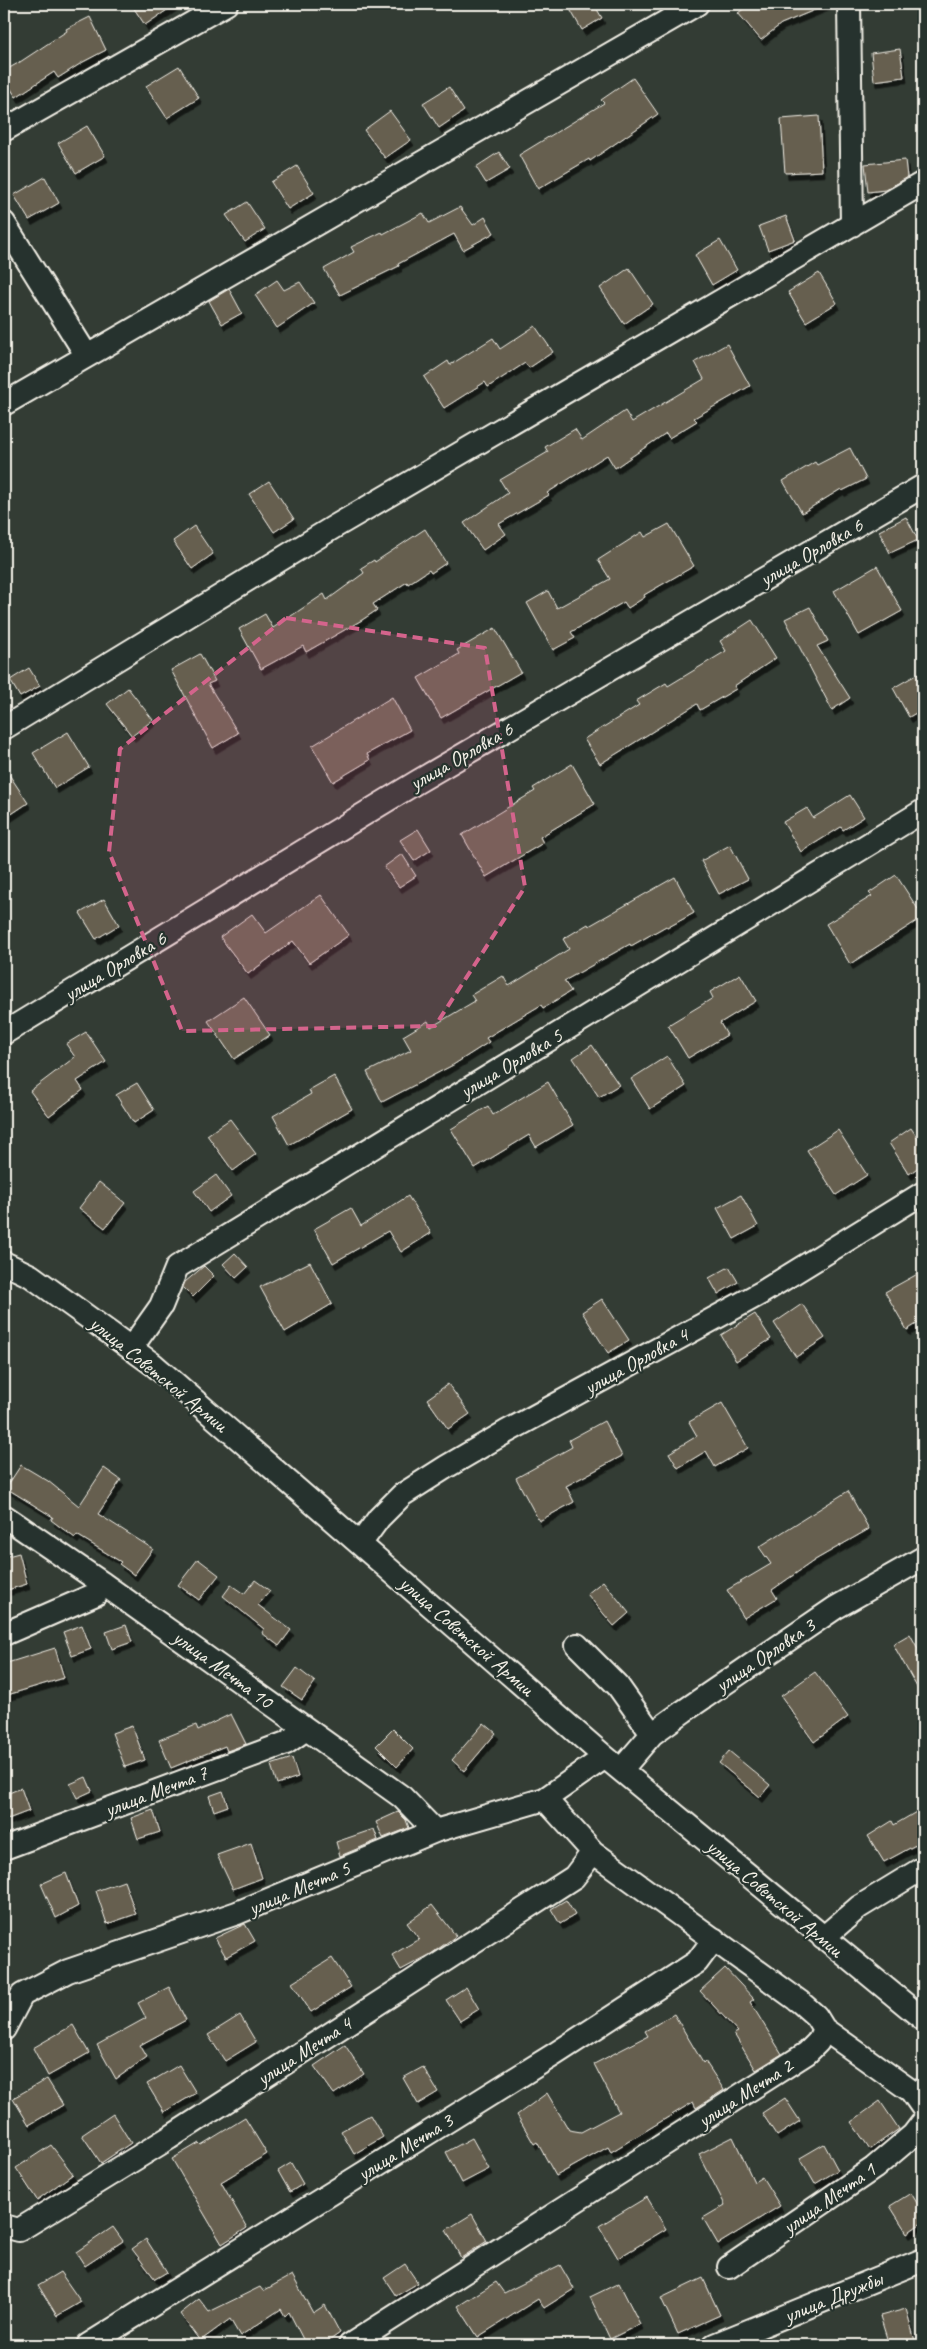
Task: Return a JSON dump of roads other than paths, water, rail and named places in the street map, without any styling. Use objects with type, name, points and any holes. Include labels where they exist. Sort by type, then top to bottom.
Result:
[{"type":"street","points":[[4,130],[226,4]]},
{"type":"street","points":[[4,404],[697,4]]},
{"type":"street","points":[[849,4],[852,225]]},
{"type":"street","points":[[4,728],[334,527],[923,183]]},
{"type":"street","points":[[4,223],[87,356]]},
{"type":"street","name":"улица Орловка 6","points":[[4,1033],[417,782],[923,486]]},
{"type":"street","name":"улица Орловка 5","points":[[132,1347],[161,1306],[177,1267],[923,812]]},
{"type":"street","name":"улица Орловка 4","points":[[360,1544],[379,1518],[402,1495],[446,1467],[506,1432],[761,1293],[923,1193]]},
{"type":"street","name":"улица Советской Армии","points":[[4,1263],[31,1276],[132,1347],[613,1764],[923,2019]]},
{"type":"street","name":"улица Мечта 10","points":[[4,1516],[102,1583],[402,1797],[435,1831]]},
{"type":"street","name":"улица Орловка 3","points":[[613,1764],[652,1734],[835,1608],[923,1558]]},
{"type":"street","points":[[4,1634],[96,1594],[102,1583]]},
{"type":"street","points":[[576,1644],[618,1686],[652,1734]]},
{"type":"street","name":"улица Мечта 7","points":[[4,1848],[286,1743],[306,1729]]},
{"type":"street","name":"улица Мечта 5","points":[[4,2029],[22,1995],[68,1971],[237,1913],[435,1831],[545,1799],[613,1764]]},
{"type":"street","points":[[545,1799],[593,1852],[800,2002],[816,2016],[824,2029],[911,2091],[923,2108]]},
{"type":"street","name":"улица Мечта 4","points":[[4,2226],[19,2230],[169,2138],[574,1877],[593,1852]]},
{"type":"street","points":[[823,1938],[859,1907],[923,1868]]},
{"type":"street","name":"улица Мечта 3","points":[[88,2345],[555,2054],[697,1962],[714,1939]]},
{"type":"street","name":"улица Мечта 2","points":[[350,2345],[807,2054],[818,2042],[824,2029]]},
{"type":"street","name":"улица Мечта 1","points":[[728,2267],[874,2168],[913,2135],[923,2122]]},
{"type":"street","name":"улица Дружбы","points":[[714,2345],[923,2260]]}]
